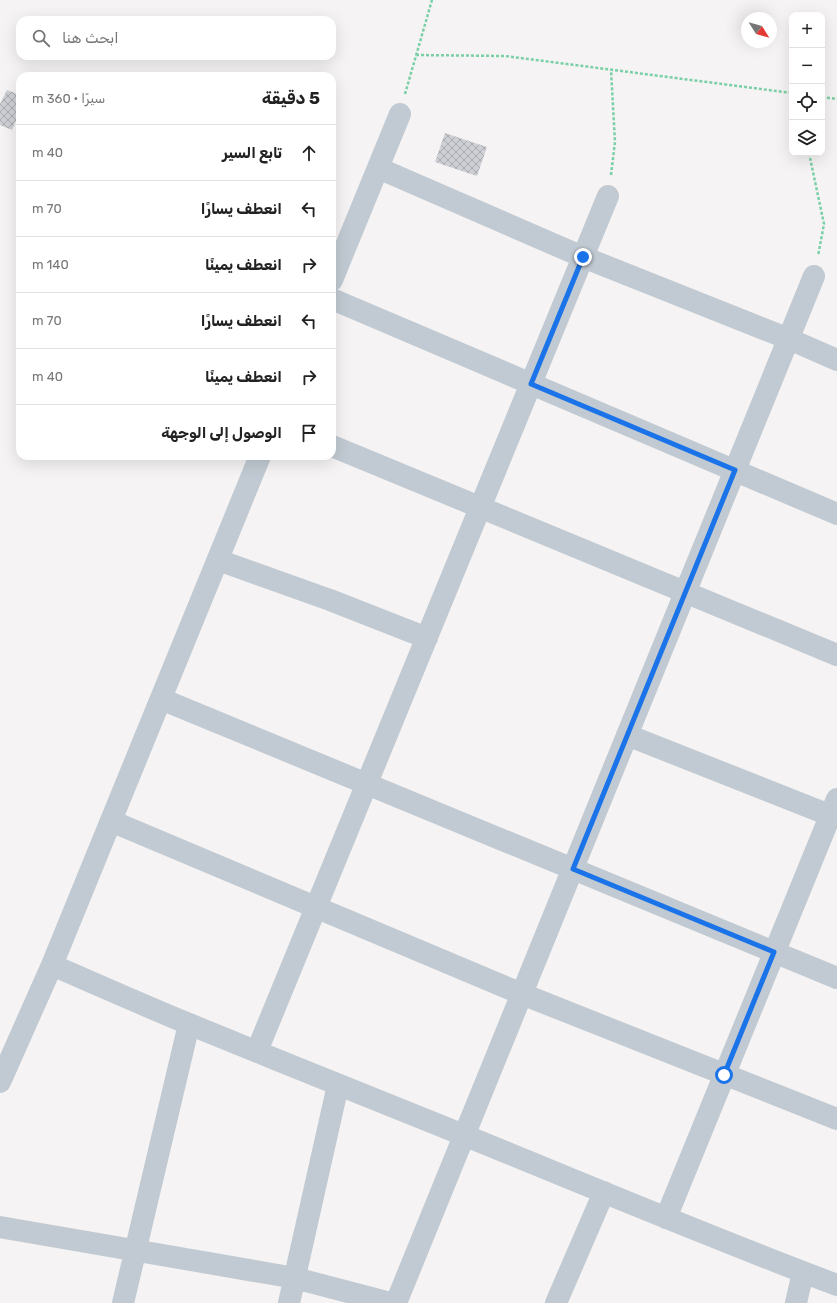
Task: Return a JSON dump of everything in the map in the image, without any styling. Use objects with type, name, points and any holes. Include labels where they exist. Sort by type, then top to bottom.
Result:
[{"type":"street","points":[[336,270],[400,114]]},
{"type":"street","points":[[378,168],[583,257],[789,339],[837,360]]},
{"type":"street","points":[[257,1051],[608,196]]},
{"type":"street","points":[[396,1303],[814,276]]},
{"type":"street","points":[[336,301],[837,514]]},
{"type":"street","points":[[336,448],[837,655]]},
{"type":"street","points":[[0,1082],[52,965],[258,460]]},
{"type":"street","points":[[218,560],[330,600],[426,638]]},
{"type":"street","points":[[160,699],[837,978]]},
{"type":"street","points":[[627,735],[835,811],[774,952],[666,1218]]},
{"type":"street","points":[[111,821],[522,994],[837,1120]]},
{"type":"street","points":[[52,965],[189,1024],[338,1085],[837,1286]]},
{"type":"street","points":[[123,1303],[134,1251],[189,1024]]},
{"type":"street","points":[[290,1303],[338,1085]]},
{"type":"street","points":[[556,1303],[604,1192]]},
{"type":"street","points":[[0,1227],[295,1278],[390,1303]]},
{"type":"street","points":[[796,1303],[803,1272]]},
{"type":"path","points":[[400,114],[432,0]]},
{"type":"path","points":[[416,55],[505,56],[789,93]]},
{"type":"path","points":[[608,196],[615,142],[611,70]]},
{"type":"path","points":[[825,97],[837,99]]},
{"type":"path","points":[[810,156],[824,224],[814,276]]},
{"type":"building","points":[[7,90],[16,93],[16,120],[12,130],[0,125],[0,104]]},
{"type":"building","points":[[445,133],[487,147],[477,176],[435,162]]},
{"type":"route","points":[[583,257],[531,384],[735,470],[573,869],[774,952],[724,1075]]}]
